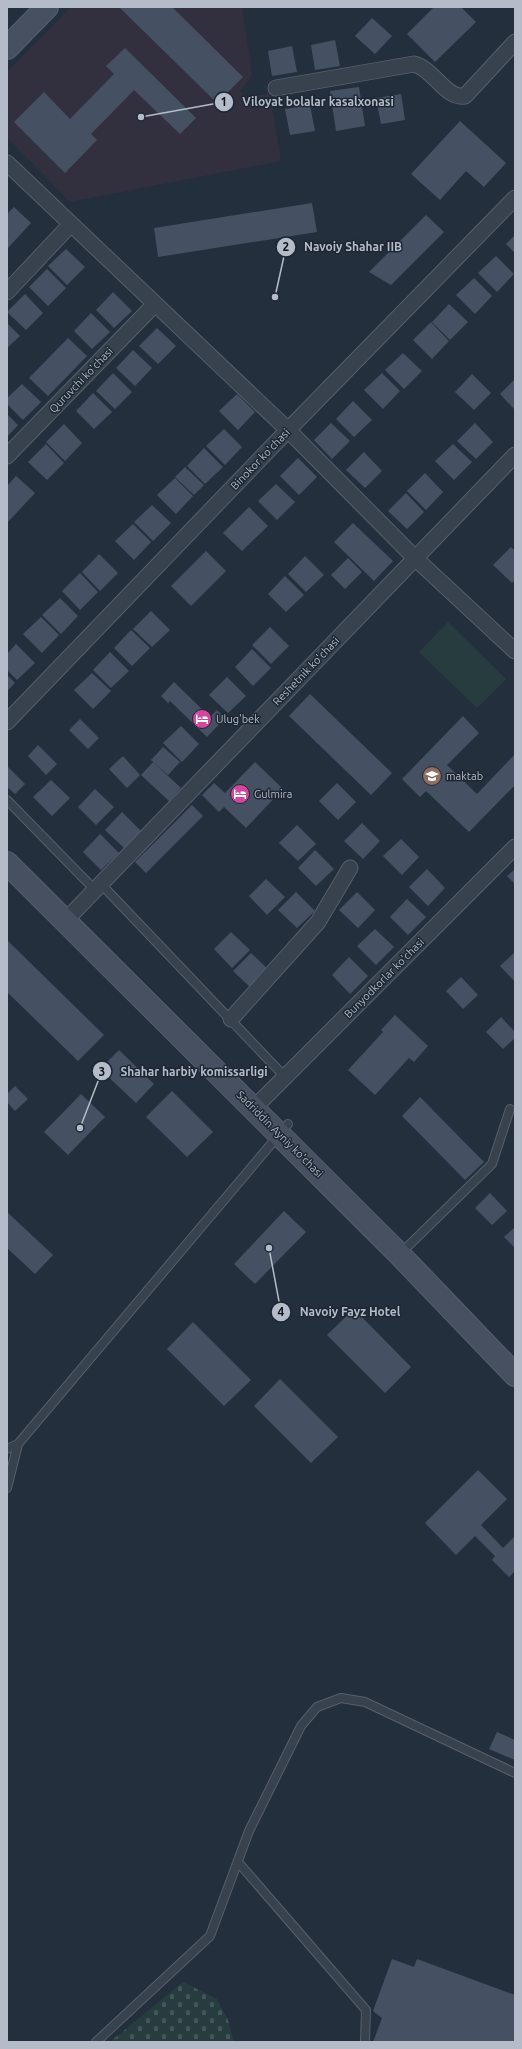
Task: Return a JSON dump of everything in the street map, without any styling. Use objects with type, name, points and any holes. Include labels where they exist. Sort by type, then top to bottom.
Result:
[{"type":"main road","points":[[7,27],[27,7]]},
{"type":"main road","points":[[7,48],[47,7]]},
{"type":"main road","name":"Sadriddin Ayniy ko'chasi","points":[[7,846],[69,917]]},
{"type":"main road","name":"Sadriddin Ayniy ko'chasi","points":[[7,863],[69,917],[259,1103],[404,1250],[515,1356]]},
{"type":"main road","name":"Sadriddin Ayniy ko'chasi","points":[[404,1250],[515,1375]]},
{"type":"street","points":[[276,88],[414,64],[427,70],[452,94],[458,97],[465,96],[515,42]]},
{"type":"street","points":[[7,163],[288,430],[415,558],[515,651]]},
{"type":"street","name":"Binokor ko'chasi","points":[[7,722],[288,430],[515,198]]},
{"type":"street","points":[[7,292],[71,224]]},
{"type":"street","name":"Quruvchi ko'chasi","points":[[7,456],[155,304]]},
{"type":"street","name":"Reshetnik ko'chasi","points":[[69,917],[515,455]]},
{"type":"street","name":"Bunyodkorlar ko'chasi","points":[[259,1103],[515,847]]},
{"type":"street","points":[[231,1020],[318,922],[350,868]]},
{"type":"lane","points":[[7,800],[98,887],[231,1020],[285,1077]]},
{"type":"lane","points":[[404,1250],[492,1164],[510,1108]]},
{"type":"lane","points":[[7,1449],[18,1444],[284,1129]]},
{"type":"lane","points":[[7,1488],[18,1444]]},
{"type":"lane","points":[[96,2042],[210,1936],[249,1831],[301,1726],[317,1707],[341,1698],[364,1702],[515,1773]]},
{"type":"lane","points":[[238,1862],[366,2010],[365,2042]]},
{"type":"shaded area","points":[[71,7],[242,7],[252,76],[240,91],[248,98],[270,93],[281,161],[70,202],[7,137],[7,72]]},
{"type":"green space","points":[[448,622],[506,679],[477,708],[419,652]]},
{"type":"green space","points":[[183,1982],[217,1999],[228,2020],[234,2042],[110,2042]]},
{"type":"building","points":[[172,7],[243,77],[217,103],[120,8]]},
{"type":"building","points":[[434,7],[461,7],[476,22],[435,62],[407,34]]},
{"type":"building","points":[[372,18],[392,36],[375,54],[355,36]]},
{"type":"building","points":[[335,40],[340,66],[315,70],[311,45]]},
{"type":"building","points":[[292,46],[297,72],[272,76],[268,51]]},
{"type":"building","points":[[125,48],[196,118],[180,134],[134,90],[91,134],[97,140],[65,173],[14,122],[44,92],[70,119],[114,74],[106,66]]},
{"type":"building","points":[[359,87],[365,126],[336,131],[330,91]]},
{"type":"building","points":[[401,94],[405,120],[381,124],[376,98]]},
{"type":"building","points":[[310,105],[315,131],[290,135],[285,109]]},
{"type":"building","points":[[460,121],[506,163],[484,187],[466,171],[440,200],[411,174]]},
{"type":"building","points":[[312,203],[317,232],[158,257],[154,228]]},
{"type":"building","points":[[14,207],[31,223],[7,249],[7,214]]},
{"type":"building","points":[[426,215],[444,232],[391,285],[369,272]]},
{"type":"building","points":[[515,235],[515,253],[506,244]]},
{"type":"building","points":[[66,249],[85,267],[67,285],[48,266]]},
{"type":"building","points":[[496,256],[514,274],[497,292],[478,273]]},
{"type":"building","points":[[47,269],[66,288],[48,306],[29,287]]},
{"type":"building","points":[[474,278],[492,296],[475,314],[456,295]]},
{"type":"building","points":[[113,292],[132,311],[114,328],[96,310]]},
{"type":"building","points":[[25,294],[43,313],[26,330],[7,312]]},
{"type":"building","points":[[449,304],[468,322],[450,340],[432,322]]},
{"type":"building","points":[[91,313],[110,332],[92,349],[74,331]]},
{"type":"building","points":[[431,322],[449,341],[432,359],[413,340]]},
{"type":"building","points":[[7,323],[20,336],[7,348]]},
{"type":"building","points":[[157,328],[176,346],[158,364],[139,346]]},
{"type":"building","points":[[68,338],[87,356],[48,396],[29,378]]},
{"type":"building","points":[[133,350],[152,368],[135,386],[116,368]]},
{"type":"building","points":[[403,353],[422,371],[404,389],[385,370]]},
{"type":"building","points":[[113,373],[132,392],[115,409],[96,391]]},
{"type":"building","points":[[382,373],[400,391],[383,409],[364,390]]},
{"type":"building","points":[[472,374],[491,393],[474,410],[455,392]]},
{"type":"building","points":[[515,379],[515,410],[500,394]]},
{"type":"building","points":[[22,384],[41,402],[23,420],[7,404],[7,398]]},
{"type":"building","points":[[93,393],[112,412],[94,429],[76,411]]},
{"type":"building","points":[[237,394],[255,412],[238,430],[219,411]]},
{"type":"building","points":[[353,401],[372,420],[354,437],[336,419]]},
{"type":"building","points":[[7,414],[18,425],[7,437]]},
{"type":"building","points":[[331,423],[350,441],[332,459],[314,440]]},
{"type":"building","points":[[475,423],[493,442],[476,459],[457,441]]},
{"type":"building","points":[[64,424],[82,443],[65,461],[46,442]]},
{"type":"building","points":[[224,429],[242,447],[225,465],[206,446]]},
{"type":"building","points":[[46,444],[64,463],[47,480],[28,462]]},
{"type":"building","points":[[453,444],[472,462],[454,480],[435,461]]},
{"type":"building","points":[[204,448],[223,467],[205,484],[187,466]]},
{"type":"building","points":[[364,452],[382,471],[365,488],[346,470]]},
{"type":"building","points":[[298,458],[317,477],[299,495],[280,476]]},
{"type":"building","points":[[185,467],[204,485],[194,495],[175,477]]},
{"type":"building","points":[[425,473],[443,492],[426,510],[407,491]]},
{"type":"building","points":[[16,476],[35,493],[7,523],[7,486]]},
{"type":"building","points":[[175,478],[193,496],[176,514],[157,495]]},
{"type":"building","points":[[276,484],[295,502],[277,520],[258,501]]},
{"type":"building","points":[[406,493],[424,512],[407,529],[388,511]]},
{"type":"building","points":[[152,505],[171,523],[153,541],[134,522]]},
{"type":"building","points":[[249,507],[268,526],[242,551],[223,533]]},
{"type":"building","points":[[353,523],[393,561],[374,581],[334,542]]},
{"type":"building","points":[[133,524],[151,542],[134,560],[115,541]]},
{"type":"building","points":[[511,547],[515,551],[515,580],[512,583],[493,565]]},
{"type":"building","points":[[206,551],[226,571],[191,606],[171,586]]},
{"type":"building","points":[[99,554],[118,573],[100,591],[82,572]]},
{"type":"building","points":[[305,556],[324,575],[306,592],[288,574]]},
{"type":"building","points":[[348,558],[362,572],[345,589],[331,575]]},
{"type":"building","points":[[80,573],[98,592],[80,610],[62,591]]},
{"type":"building","points":[[285,576],[304,595],[286,612],[268,594]]},
{"type":"building","points":[[60,598],[78,616],[61,634],[42,615]]},
{"type":"building","points":[[151,611],[170,630],[152,647],[133,629]]},
{"type":"building","points":[[41,617],[59,635],[42,653],[23,634]]},
{"type":"building","points":[[270,627],[289,646],[271,664],[252,645]]},
{"type":"building","points":[[131,630],[150,648],[132,666],[114,648]]},
{"type":"building","points":[[16,644],[35,663],[17,680],[7,670],[7,654]]},
{"type":"building","points":[[252,649],[271,668],[253,686],[235,667]]},
{"type":"building","points":[[110,652],[129,671],[111,688],[93,670]]},
{"type":"building","points":[[92,673],[111,691],[93,709],[74,690]]},
{"type":"building","points":[[7,675],[15,683],[7,691]]},
{"type":"building","points":[[227,677],[246,696],[228,713],[209,695]]},
{"type":"building","points":[[174,682],[210,717],[217,710],[225,718],[207,737],[170,701],[168,703],[161,696]]},
{"type":"building","points":[[310,694],[392,773],[371,795],[289,716]]},
{"type":"building","points":[[463,716],[479,733],[447,765],[477,794],[515,754],[515,785],[469,832],[426,791],[420,797],[402,779]]},
{"type":"building","points":[[80,719],[99,738],[88,749],[69,730]]},
{"type":"building","points":[[181,726],[199,744],[182,762],[163,743]]},
{"type":"building","points":[[38,745],[57,764],[46,775],[28,756]]},
{"type":"building","points":[[163,747],[180,762],[168,775],[151,760]]},
{"type":"building","points":[[123,756],[140,775],[127,788],[109,769]]},
{"type":"building","points":[[153,762],[181,788],[169,801],[141,775]]},
{"type":"building","name":"Gulmira","points":[[255,762],[283,789],[246,828],[224,807],[219,812],[202,795],[214,783],[225,793]]},
{"type":"building","points":[[7,766],[25,784],[15,794],[7,787]]},
{"type":"building","points":[[51,780],[70,798],[52,816],[33,797]]},
{"type":"building","points":[[337,783],[356,802],[338,820],[319,801]]},
{"type":"building","points":[[95,789],[114,807],[96,825],[78,807]]},
{"type":"building","points":[[192,805],[203,816],[146,873],[135,862]]},
{"type":"building","points":[[122,812],[141,831],[124,848],[105,830]]},
{"type":"building","points":[[362,823],[380,841],[363,859],[344,841]]},
{"type":"building","points":[[297,825],[316,844],[298,861],[279,843]]},
{"type":"building","points":[[100,834],[119,853],[101,870],[83,852]]},
{"type":"building","points":[[401,839],[419,857],[402,875],[383,856]]},
{"type":"building","points":[[315,850],[334,869],[316,886],[298,868]]},
{"type":"building","points":[[427,869],[445,888],[428,906],[409,887]]},
{"type":"building","points":[[515,869],[515,884],[507,876]]},
{"type":"building","points":[[266,879],[285,897],[267,915],[249,896]]},
{"type":"building","points":[[296,892],[315,911],[297,928],[278,910]]},
{"type":"building","points":[[357,892],[375,910],[358,928],[339,910]]},
{"type":"building","points":[[407,899],[426,917],[408,935],[390,917]]},
{"type":"building","points":[[375,929],[394,947],[376,965],[357,946]]},
{"type":"building","points":[[231,932],[250,950],[232,968],[214,949]]},
{"type":"building","points":[[7,940],[104,1035],[78,1061],[7,992]]},
{"type":"building","points":[[515,952],[515,982],[500,966]]},
{"type":"building","points":[[251,953],[270,971],[252,989],[233,971]]},
{"type":"building","points":[[349,957],[368,976],[350,994],[332,975]]},
{"type":"building","points":[[461,977],[478,995],[463,1009],[446,991]]},
{"type":"building","points":[[395,1015],[428,1046],[414,1062],[409,1058],[375,1095],[348,1070],[383,1032],[381,1030]]},
{"type":"building","points":[[501,1017],[515,1032],[515,1038],[503,1049],[486,1032]]},
{"type":"building","points":[[119,1050],[154,1084],[136,1103],[100,1069]]},
{"type":"building","points":[[15,1086],[28,1099],[15,1111],[7,1102],[7,1094]]},
{"type":"building","points":[[172,1091],[213,1132],[187,1157],[146,1117]]},
{"type":"building","points":[[81,1094],[105,1117],[68,1155],[44,1132]]},
{"type":"building","points":[[420,1097],[484,1162],[465,1180],[402,1116]]},
{"type":"building","points":[[490,1193],[507,1211],[492,1225],[475,1208]]},
{"type":"building","points":[[284,1211],[306,1232],[255,1284],[234,1264]]},
{"type":"building","points":[[7,1212],[53,1255],[35,1274],[7,1248]]},
{"type":"building","points":[[515,1227],[515,1248],[504,1237]]},
{"type":"building","points":[[354,1309],[411,1367],[385,1393],[327,1335]]},
{"type":"building","points":[[193,1322],[251,1380],[224,1406],[167,1349]]},
{"type":"building","points":[[280,1379],[338,1437],[311,1463],[254,1406]]},
{"type":"building","points":[[478,1470],[507,1499],[481,1525],[503,1548],[515,1536],[515,1571],[509,1577],[492,1560],[495,1556],[475,1536],[456,1555],[425,1523]]},
{"type":"building","points":[[497,1732],[515,1740],[515,1760],[489,1749]]},
{"type":"building","points":[[392,1959],[414,1967],[417,1959],[515,1995],[515,2042],[373,2042],[382,2018],[373,2011]]},
{"type":"place","name":"Viloyat bolalar kasalxonasi","points":[[141,117]]},
{"type":"place","name":"Navoiy Shahar IIB","points":[[275,297]]},
{"type":"place","name":"Ulug'bek","points":[[202,719]]},
{"type":"place","name":"maktab","points":[[432,776]]},
{"type":"place","name":"Gulmira","points":[[240,794]]},
{"type":"place","name":"Shahar harbiy komissarligi","points":[[80,1128]]},
{"type":"place","name":"Navoiy Fayz Hotel","points":[[269,1248]]}]
